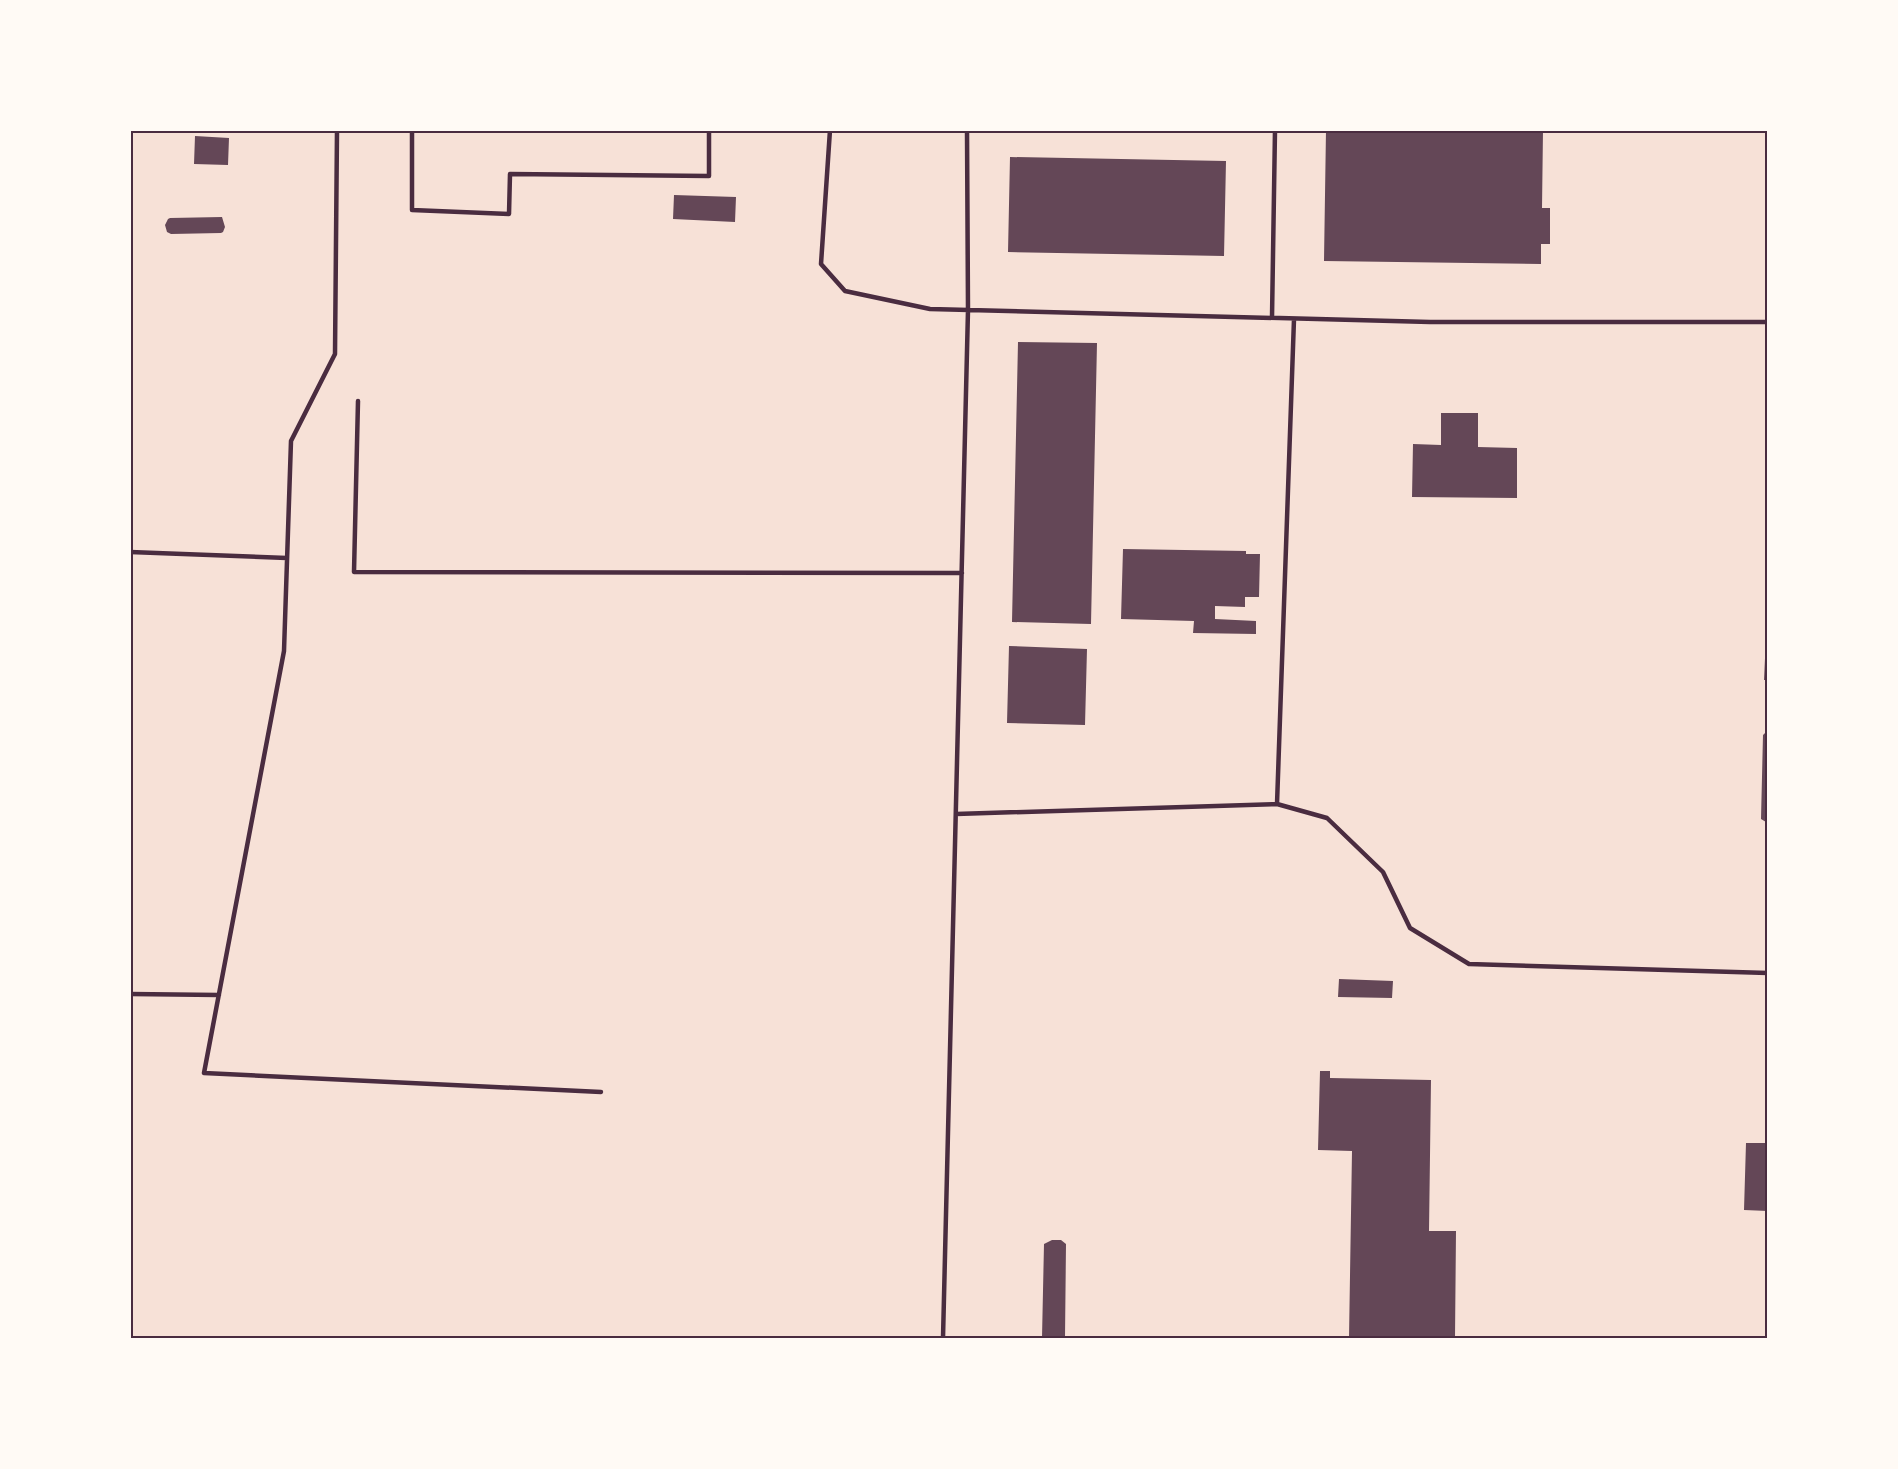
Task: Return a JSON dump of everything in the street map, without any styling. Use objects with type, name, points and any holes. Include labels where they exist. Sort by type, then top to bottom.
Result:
[{"type":"lane","points":[[337,130],[335,354],[291,441],[284,651],[204,1073],[601,1092]]},
{"type":"lane","points":[[412,130],[412,210],[508,214],[510,174],[709,176],[709,130]]},
{"type":"lane","points":[[830,130],[821,264],[845,291],[930,309],[1430,322],[1767,322]]},
{"type":"lane","points":[[944,1338],[968,310],[967,130]]},
{"type":"lane","points":[[1272,318],[1275,130]]},
{"type":"lane","points":[[1277,804],[1294,319]]},
{"type":"lane","points":[[358,401],[354,572],[962,573]]},
{"type":"lane","points":[[130,552],[287,558]]},
{"type":"lane","points":[[956,814],[1277,804],[1327,818],[1383,872],[1410,928],[1469,964],[1767,973]]},
{"type":"lane","points":[[130,994],[219,995]]},
{"type":"building","points":[[1326,130],[1543,130],[1542,208],[1550,208],[1550,244],[1541,244],[1541,264],[1324,261]]},
{"type":"building","points":[[195,136],[229,138],[228,165],[194,164]]},
{"type":"building","points":[[1010,157],[1226,161],[1224,256],[1008,252]]},
{"type":"building","points":[[674,195],[736,197],[735,222],[673,219]]},
{"type":"building","points":[[222,217],[225,227],[221,233],[171,234],[167,232],[165,225],[170,218]]},
{"type":"building","points":[[1018,342],[1097,343],[1091,624],[1012,622]]},
{"type":"building","points":[[1441,413],[1478,413],[1478,447],[1517,448],[1517,498],[1412,497],[1413,444],[1441,445]]},
{"type":"building","points":[[1123,549],[1246,551],[1246,554],[1260,554],[1259,597],[1245,597],[1245,607],[1215,606],[1215,619],[1256,621],[1256,634],[1193,633],[1194,621],[1121,619]]},
{"type":"building","points":[[1766,636],[1768,636],[1768,680],[1764,680]]},
{"type":"building","points":[[1009,646],[1087,649],[1085,725],[1007,723]]},
{"type":"building","points":[[1768,730],[1768,822],[1766,822],[1761,819],[1763,735]]},
{"type":"building","points":[[1339,979],[1393,981],[1392,998],[1338,997]]},
{"type":"building","points":[[1320,1071],[1330,1071],[1330,1078],[1431,1080],[1429,1231],[1456,1231],[1455,1338],[1349,1338],[1352,1151],[1318,1150]]},
{"type":"building","points":[[1746,1143],[1768,1143],[1768,1211],[1744,1210]]},
{"type":"building","points":[[1052,1240],[1061,1240],[1066,1244],[1065,1338],[1042,1338],[1044,1244]]}]
